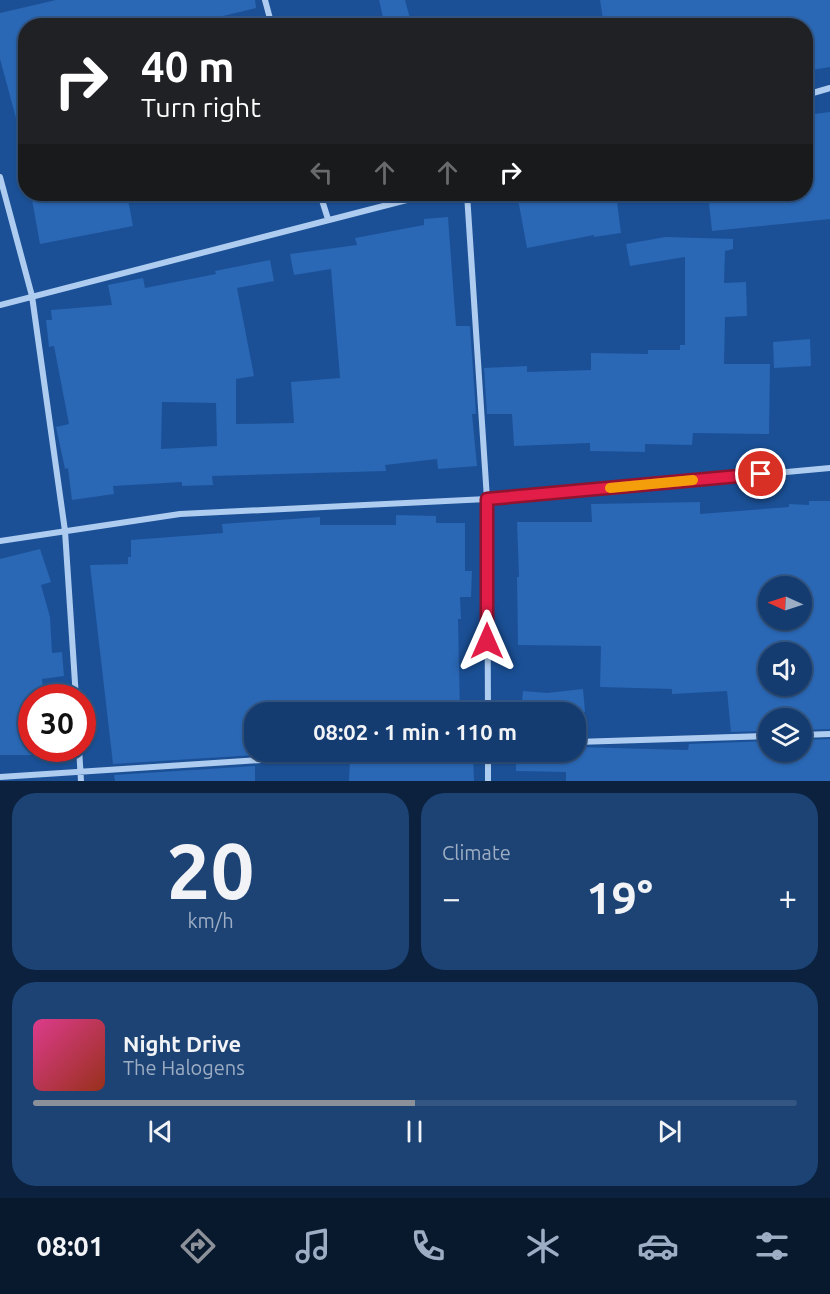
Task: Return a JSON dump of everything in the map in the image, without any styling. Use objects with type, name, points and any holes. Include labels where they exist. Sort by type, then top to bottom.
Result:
[{"type":"street","points":[[265,0],[270,18]]},
{"type":"street","points":[[813,93],[830,88]]},
{"type":"street","points":[[0,177],[32,296],[65,531],[75,684]]},
{"type":"street","points":[[322,201],[328,219]]},
{"type":"street","points":[[0,305],[401,201]]},
{"type":"street","points":[[466,201],[487,499],[488,702]]},
{"type":"street","points":[[0,541],[180,514],[487,499],[830,468]]},
{"type":"street","points":[[812,735],[830,734]]},
{"type":"street","points":[[586,742],[758,736]]},
{"type":"street","points":[[0,777],[244,761]]},
{"type":"street","points":[[81,762],[81,781]]},
{"type":"street","points":[[488,762],[488,781]]},
{"type":"building","points":[[56,0],[255,0],[256,8],[215,18],[18,18],[18,125],[0,59],[0,13]]},
{"type":"building","points":[[379,0],[405,0],[410,18],[383,18]]},
{"type":"building","points":[[600,0],[830,0],[830,67],[813,70],[813,18],[603,18]]},
{"type":"building","points":[[830,112],[830,219],[712,231],[709,201],[813,201],[813,114]]},
{"type":"building","points":[[32,201],[128,201],[133,226],[40,244]]},
{"type":"building","points":[[518,201],[617,201],[621,233],[594,237],[594,235],[527,248]]},
{"type":"building","points":[[448,217],[456,326],[470,326],[476,414],[472,414],[477,466],[438,469],[437,459],[385,465],[386,471],[212,476],[213,485],[182,486],[182,482],[113,486],[114,494],[72,500],[68,468],[65,469],[56,427],[69,424],[54,346],[49,347],[46,320],[52,320],[51,310],[112,305],[108,285],[143,278],[145,288],[216,274],[215,271],[270,260],[274,281],[237,288],[254,376],[236,379],[236,424],[294,423],[291,382],[340,378],[331,269],[294,275],[290,254],[357,245],[355,238],[424,225],[424,219]],"holes":[[[162,402],[216,403],[217,446],[161,449]]]},
{"type":"building","points":[[665,237],[733,239],[733,249],[725,251],[724,283],[746,282],[747,316],[725,317],[724,364],[770,364],[769,434],[693,433],[692,445],[645,444],[645,452],[590,451],[590,443],[514,446],[512,414],[487,414],[484,368],[527,366],[527,372],[591,370],[591,353],[648,354],[648,350],[680,350],[680,345],[685,345],[685,257],[630,266],[626,244]]},
{"type":"building","points":[[810,339],[811,366],[774,368],[773,342]]},
{"type":"building","points":[[809,501],[830,501],[830,729],[812,730],[812,708],[758,708],[758,731],[731,732],[727,691],[672,694],[672,689],[600,687],[601,646],[518,645],[517,522],[592,522],[591,504],[700,502],[700,514],[789,507],[789,504],[809,505]]},
{"type":"building","points":[[396,515],[436,516],[436,523],[465,523],[465,571],[472,571],[471,597],[460,597],[461,619],[458,619],[460,702],[244,702],[244,756],[113,764],[90,565],[128,564],[128,557],[131,557],[131,540],[223,533],[222,524],[320,517],[320,525],[396,525]]},
{"type":"building","points":[[40,549],[51,582],[41,585],[50,617],[52,653],[62,652],[64,676],[42,679],[43,684],[18,684],[18,755],[0,755],[0,559]]},
{"type":"building","points":[[583,689],[584,702],[522,702],[523,691],[547,693]]},
{"type":"building","points":[[830,739],[830,781],[566,781],[566,772],[516,771],[516,762],[586,762],[586,747],[688,750],[689,744],[758,741],[758,762],[812,762],[812,740]]},
{"type":"building","points":[[350,762],[473,762],[474,781],[349,781]]},
{"type":"building","points":[[255,766],[255,781],[115,781],[114,775]]},
{"type":"slow traffic","points":[[610,488],[693,480]]},
{"type":"route","points":[[487,641],[487,499],[761,474]]}]
